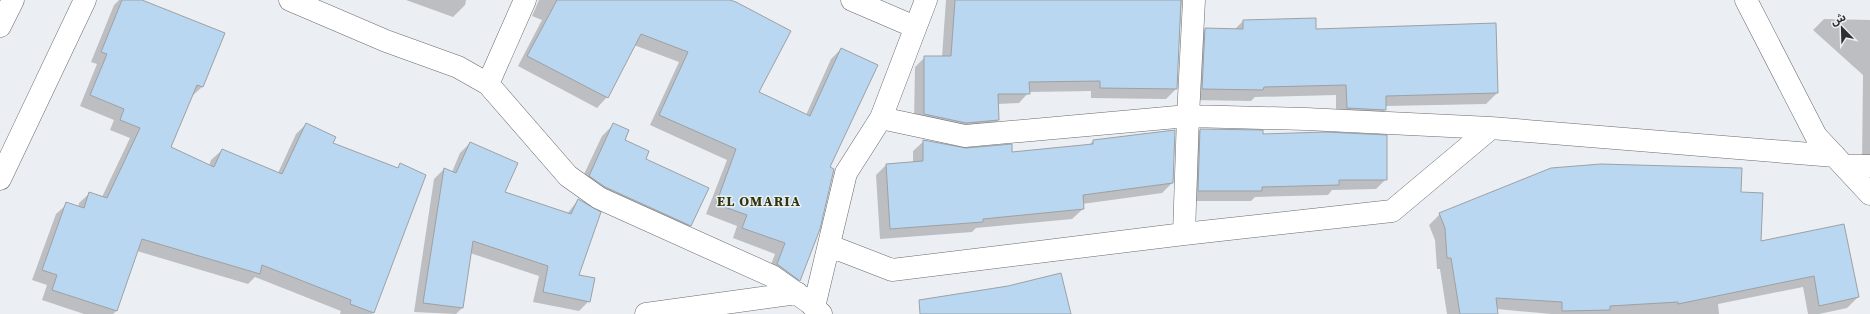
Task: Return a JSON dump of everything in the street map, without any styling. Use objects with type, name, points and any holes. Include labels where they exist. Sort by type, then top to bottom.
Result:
[{"type":"street","points":[[0,26],[13,0]]},
{"type":"street","points":[[0,179],[85,0]]},
{"type":"street","points":[[290,0],[386,41],[458,66],[488,84],[568,176],[599,198],[772,276],[818,310],[846,173],[882,118],[926,0]]},
{"type":"street","points":[[488,84],[525,0]]},
{"type":"street","points":[[852,0],[915,27]]},
{"type":"street","points":[[1184,234],[1194,0]]},
{"type":"street","points":[[1746,0],[1816,136],[1870,194]]},
{"type":"street","points":[[882,118],[965,136],[1188,116],[1306,119],[1490,128],[1840,161],[1870,166]]},
{"type":"street","points":[[830,246],[892,270],[1184,234],[1392,211],[1490,128]]},
{"type":"street","points":[[646,314],[797,293]]},
{"type":"building","points":[[122,0],[142,0],[225,33],[203,87],[197,85],[171,147],[214,167],[222,149],[282,174],[306,123],[336,137],[333,143],[398,168],[400,163],[426,175],[374,313],[350,304],[351,300],[262,265],[260,274],[142,239],[117,311],[52,290],[57,275],[42,270],[66,202],[84,208],[89,192],[107,198],[140,128],[120,120],[124,109],[90,95],[107,54],[101,52]]},
{"type":"building","points":[[557,0],[730,0],[736,2],[791,31],[759,92],[810,116],[841,48],[878,65],[830,167],[834,169],[820,229],[800,281],[777,264],[785,243],[742,228],[747,215],[716,204],[736,149],[659,115],[688,52],[641,34],[608,98],[527,56]]},
{"type":"building","points":[[955,0],[1181,0],[1177,89],[1100,88],[1100,81],[1029,82],[1030,94],[998,94],[999,120],[966,123],[924,114],[924,56],[951,56]]},
{"type":"building","points":[[1316,18],[1316,29],[1496,23],[1498,93],[1386,96],[1386,110],[1347,108],[1346,85],[1264,87],[1263,90],[1202,89],[1205,28],[1243,29],[1243,20]]},
{"type":"building","points":[[613,123],[629,130],[625,140],[649,151],[646,159],[709,188],[691,226],[605,187],[589,176]]},
{"type":"building","points":[[1200,129],[1263,130],[1263,134],[1325,132],[1387,135],[1387,180],[1339,180],[1339,185],[1262,187],[1262,191],[1198,191]]},
{"type":"building","points":[[1175,130],[1173,183],[1083,195],[1084,209],[983,219],[983,222],[890,229],[886,164],[923,161],[923,140],[966,148],[1012,144],[1012,152],[1093,144],[1093,140]]},
{"type":"building","points":[[470,142],[518,163],[505,192],[571,214],[578,199],[601,212],[579,275],[595,278],[590,302],[543,292],[548,266],[473,241],[463,308],[423,303],[444,168],[456,173]]},
{"type":"building","points":[[1601,164],[1742,168],[1741,192],[1763,193],[1761,241],[1844,224],[1859,297],[1819,306],[1814,276],[1678,304],[1678,302],[1610,306],[1610,310],[1562,311],[1562,302],[1496,298],[1498,314],[1460,314],[1451,258],[1447,258],[1445,228],[1439,213],[1551,168]]},
{"type":"building","points":[[1061,273],[1071,314],[920,314],[919,300],[1008,286]]},
{"type":"district","name":"EL OMARIA","points":[[759,201]]}]
